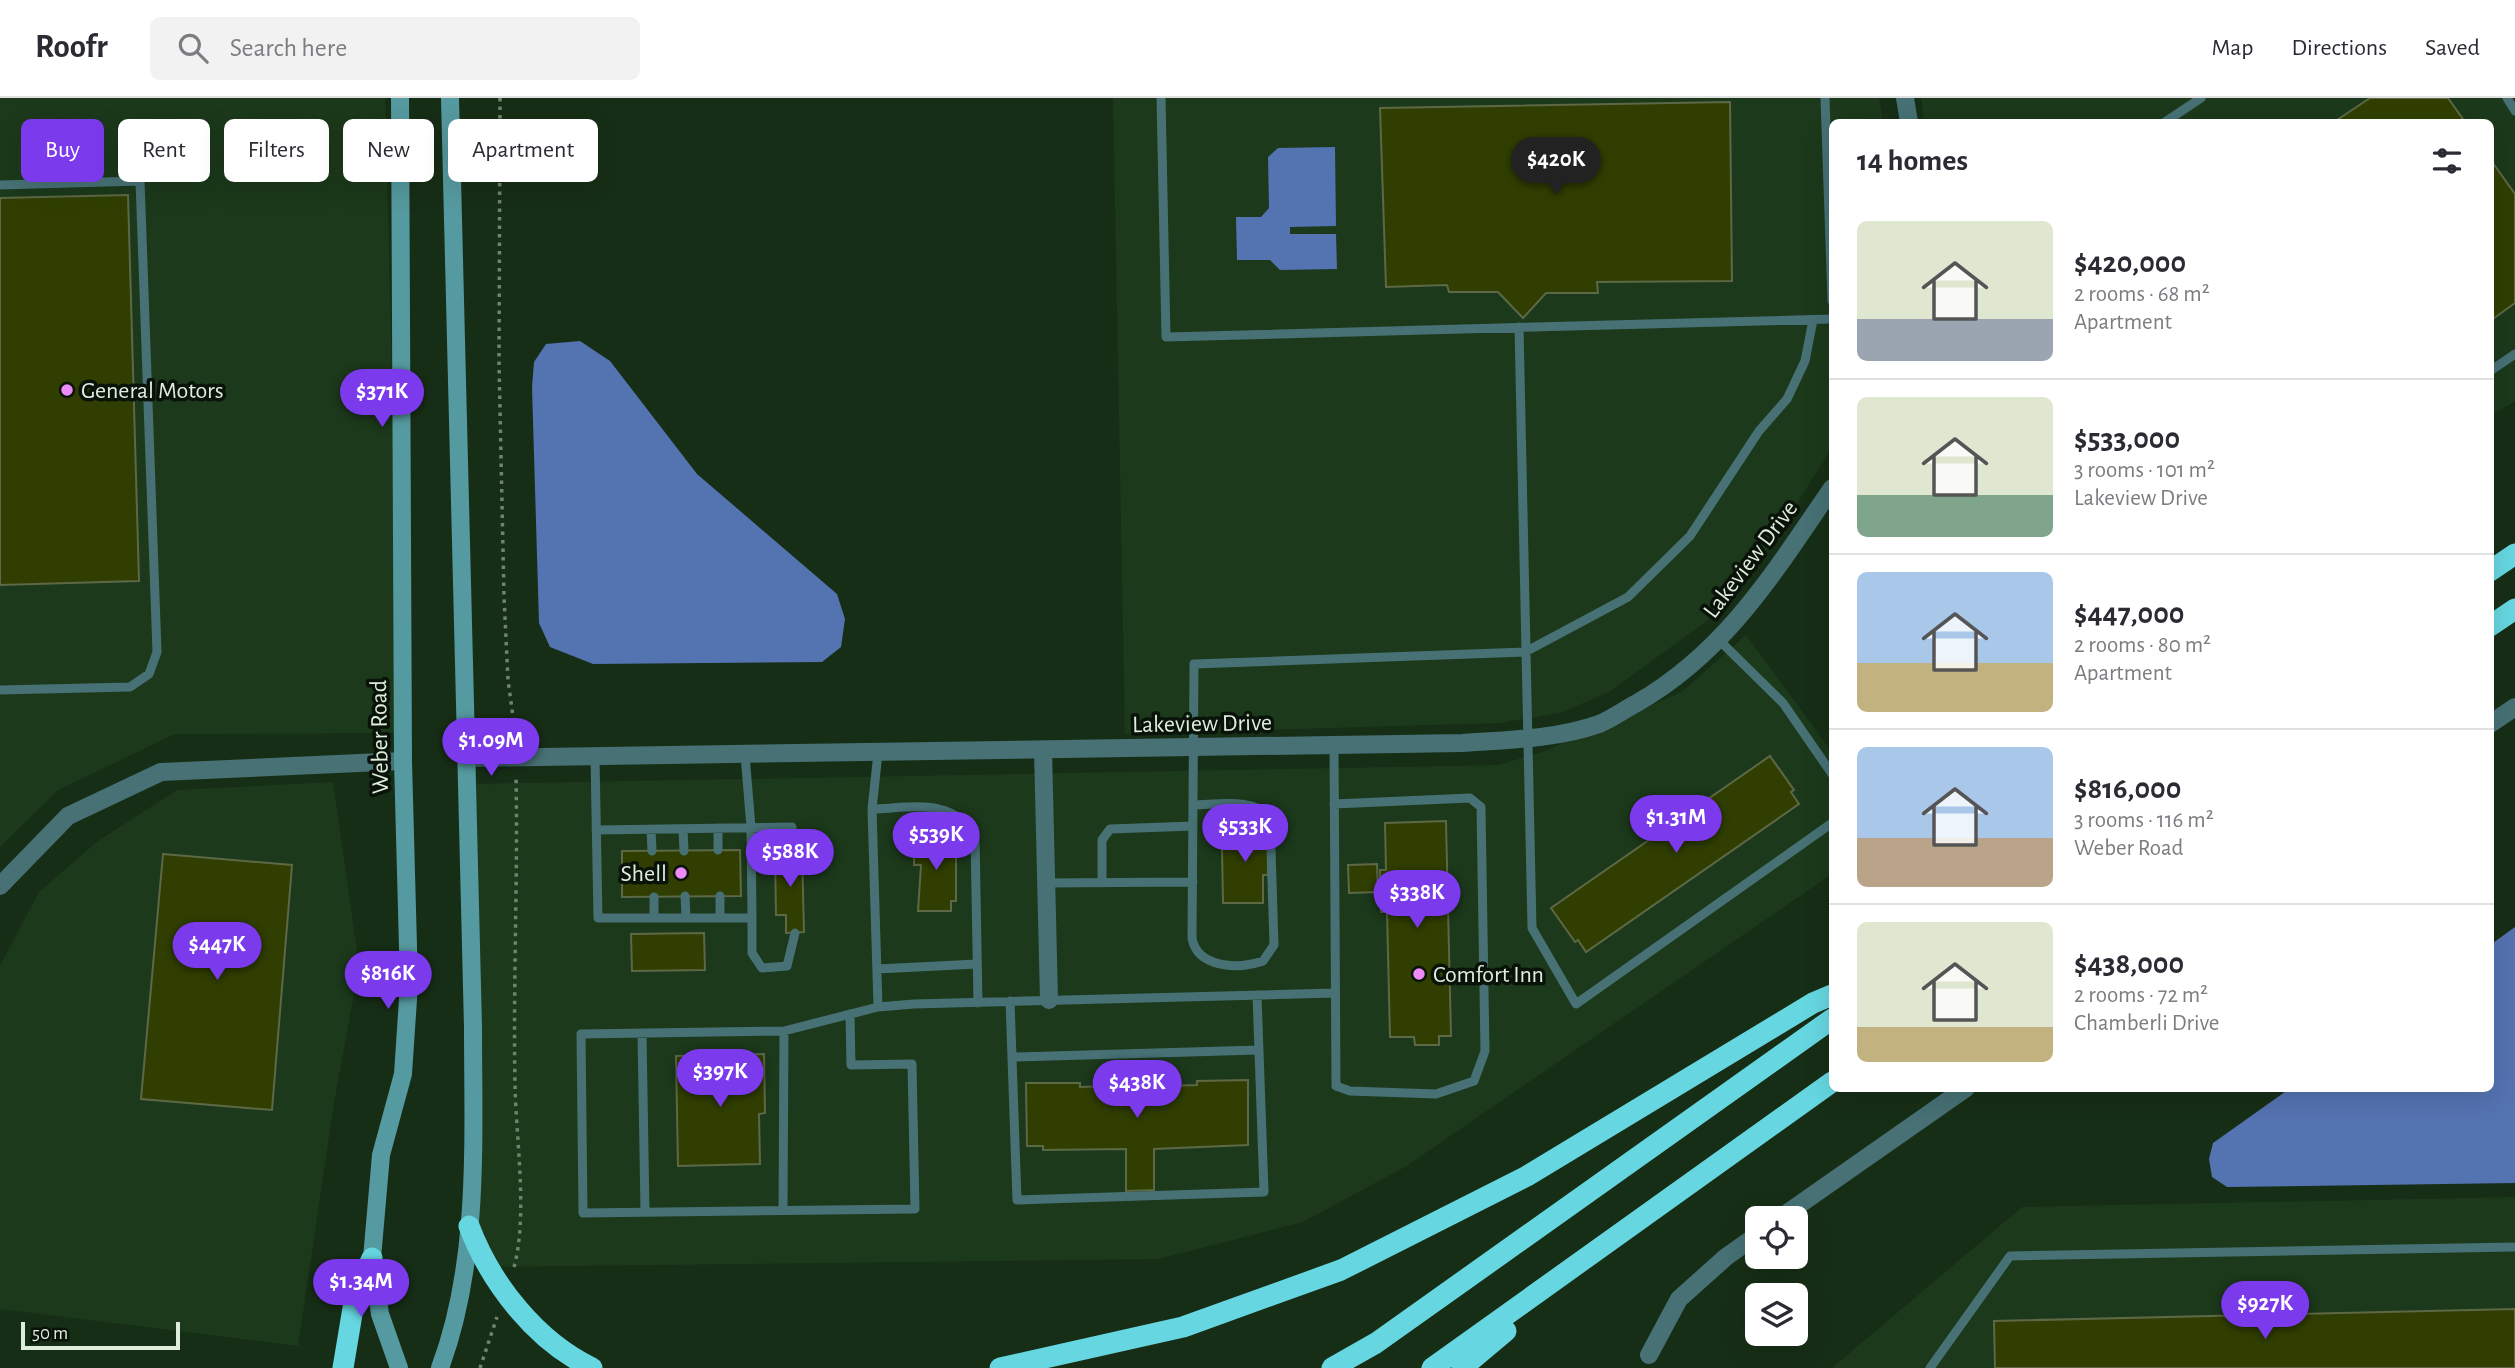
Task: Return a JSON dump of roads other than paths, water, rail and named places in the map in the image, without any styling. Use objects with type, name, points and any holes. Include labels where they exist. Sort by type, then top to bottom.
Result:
[{"type":"highway","points":[[2494,568],[2515,554]]},
{"type":"highway","points":[[2494,623],[2515,609]]},
{"type":"highway","points":[[1000,1368],[1183,1327],[1341,1270],[1527,1176],[1813,1003],[1829,996]]},
{"type":"highway","points":[[1332,1368],[1376,1343],[1829,1021]]},
{"type":"highway","points":[[1432,1368],[1829,1087]]},
{"type":"highway","points":[[1462,1368],[1511,1326],[1829,1087]]},
{"type":"highway","points":[[469,1226],[482,1260],[506,1294],[546,1338],[569,1357],[592,1368]]},
{"type":"highway","points":[[343,1368],[355,1296],[372,1258]]},
{"type":"main road","name":"Weber Road","points":[[399,1368],[380,1314],[372,1258],[381,1155],[403,1074],[409,984],[403,761],[400,98]]},
{"type":"main road","points":[[440,1368],[455,1325],[469,1226],[473,1027],[450,98]]},
{"type":"street","points":[[1905,98],[1908,119]]},
{"type":"street","name":"Lakeview Drive","points":[[467,758],[1194,748],[1528,739],[1600,724],[1655,692],[1720,641],[1750,606],[1829,492]]},
{"type":"street","points":[[2494,721],[2515,707]]},
{"type":"street","points":[[1043,750],[1049,1000]]},
{"type":"street","points":[[0,886],[68,816],[161,772],[403,761]]},
{"type":"street","points":[[1797,1206],[1960,1092]]},
{"type":"street","points":[[1649,1354],[1679,1299],[1745,1245]]},
{"type":"lane","points":[[1161,98],[1166,337],[1829,319]]},
{"type":"lane","points":[[1825,98],[1829,213]]},
{"type":"lane","points":[[2170,119],[2201,98]]},
{"type":"lane","points":[[2507,98],[2515,111]]},
{"type":"lane","points":[[0,185],[140,181],[157,652],[149,674],[130,687],[0,690]]},
{"type":"lane","points":[[1193,805],[1253,806],[1266,812],[1270,818],[1274,945],[1268,957],[1257,963],[1211,963],[1197,954],[1192,938],[1194,664],[1525,652],[1628,597],[1690,536],[1759,431],[1787,399],[1805,361],[1813,320]]},
{"type":"lane","points":[[1519,327],[1532,929],[1576,1004],[1829,825]]},
{"type":"lane","points":[[2494,368],[2515,354]]},
{"type":"lane","points":[[1720,641],[1783,703],[1829,770]]},
{"type":"lane","points":[[1334,745],[1334,804],[1335,993],[1336,1086],[1341,1090],[1436,1094],[1474,1081],[1485,1051],[1481,807],[1470,798],[1334,804]]},
{"type":"lane","points":[[878,753],[872,809],[878,1007]]},
{"type":"lane","points":[[745,755],[751,827],[752,953],[762,968],[787,965],[795,933]]},
{"type":"lane","points":[[595,758],[598,918],[752,918]]},
{"type":"lane","points":[[872,809],[937,807],[960,817],[969,826],[975,837],[978,1003]]},
{"type":"lane","points":[[1102,883],[1102,840],[1110,829],[1193,826]]},
{"type":"lane","points":[[596,830],[792,827],[793,850]]},
{"type":"lane","points":[[718,828],[718,850]]},
{"type":"lane","points":[[651,829],[652,851]]},
{"type":"lane","points":[[683,829],[684,850]]},
{"type":"lane","points":[[1045,883],[1193,882]]},
{"type":"lane","points":[[685,896],[686,918]]},
{"type":"lane","points":[[720,896],[720,918]]},
{"type":"lane","points":[[654,897],[654,918]]},
{"type":"lane","points":[[877,969],[977,964]]},
{"type":"lane","points":[[850,1014],[851,1065],[912,1064],[915,1209],[583,1213],[580,1034],[785,1031],[850,1014],[878,1007],[1335,993]]},
{"type":"lane","points":[[1010,1002],[1017,1200],[1030,1200],[1264,1192],[1257,995]]},
{"type":"lane","points":[[783,1210],[785,1031]]},
{"type":"lane","points":[[642,1033],[645,1212]]},
{"type":"lane","points":[[1012,1057],[1259,1050]]},
{"type":"lane","points":[[1930,1368],[2010,1256],[2515,1247]]},
{"type":"water","points":[[1335,147],[1336,226],[1290,227],[1290,234],[1336,234],[1337,269],[1280,270],[1270,260],[1237,260],[1236,217],[1261,217],[1269,208],[1268,157],[1278,148]]},
{"type":"water","points":[[580,341],[610,361],[697,474],[837,594],[845,619],[841,647],[822,662],[593,664],[550,647],[539,623],[532,387],[534,362],[546,344]]},
{"type":"water","points":[[2515,927],[2515,1183],[2227,1187],[2212,1177],[2209,1159],[2213,1143],[2285,1092],[2494,1092],[2494,942]]},
{"type":"place","name":"General Motors","points":[[67,390]]},
{"type":"place","name":"Shell","points":[[681,873]]},
{"type":"place","name":"Comfort Inn","points":[[1419,974]]}]
